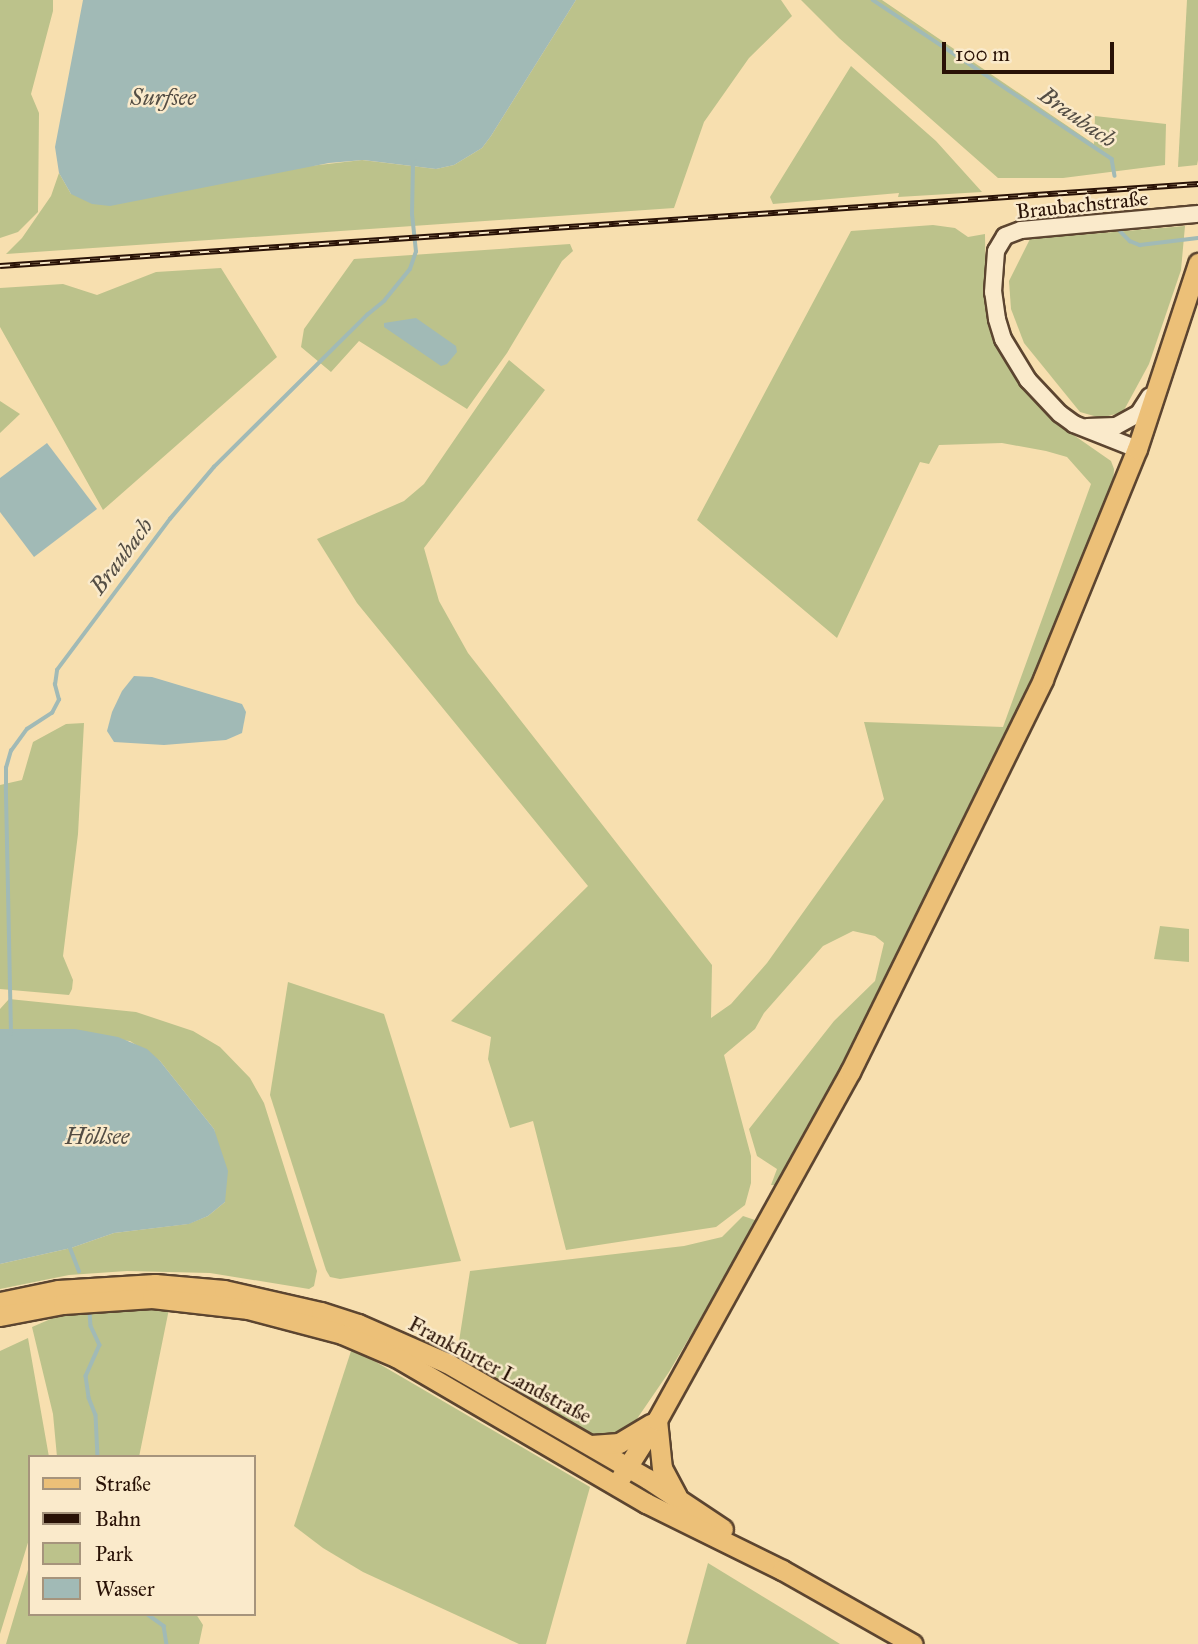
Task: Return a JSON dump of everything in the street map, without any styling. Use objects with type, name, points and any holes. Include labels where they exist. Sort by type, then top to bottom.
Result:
[{"type":"main road","points":[[615,1485],[657,1420],[856,1060],[1043,679],[1137,449],[1198,263]]},
{"type":"main road","name":"Frankfurter Landstraße","points":[[0,1302],[58,1290],[155,1284],[224,1290],[293,1304],[358,1324],[419,1349],[498,1391],[627,1466],[782,1570]]},
{"type":"main road","name":"Frankfurter Landstraße","points":[[0,1316],[63,1304],[152,1298],[237,1307],[316,1325],[396,1357],[615,1485],[782,1570],[913,1644]]},
{"type":"main road","points":[[591,1445],[619,1443],[657,1420]]},
{"type":"main road","points":[[657,1420],[662,1468],[680,1500]]},
{"type":"street","name":"Braubachstraße","points":[[1137,449],[1078,426],[1060,414],[1036,391],[1003,339],[993,292],[998,246],[1005,236],[1021,230],[1198,214]]},
{"type":"street","points":[[1078,426],[1102,429],[1128,420],[1139,413],[1160,382]]},
{"type":"green space","points":[[0,0],[53,0],[53,11],[31,94],[39,113],[38,212],[18,232],[0,238]]},
{"type":"green space","points":[[576,0],[781,0],[792,16],[749,58],[704,122],[674,208],[6,254],[22,238],[51,196],[59,173],[71,194],[362,160],[436,169],[454,165],[482,148],[491,136]]},
{"type":"green space","points":[[801,0],[882,0],[1094,144],[1095,116],[1166,124],[1165,165],[1063,178],[998,178],[839,38]]},
{"type":"green space","points":[[1187,0],[1198,0],[1198,160],[1197,165],[1178,167]]},
{"type":"green space","points":[[851,66],[936,141],[982,192],[898,197],[899,193],[773,204],[770,197]]},
{"type":"green space","points":[[933,225],[955,228],[968,237],[985,234],[986,306],[994,338],[1020,381],[1052,420],[1111,461],[1114,469],[1113,485],[1070,596],[1011,729],[902,953],[778,1185],[771,1185],[777,1169],[757,1156],[749,1129],[834,1021],[875,981],[884,943],[875,936],[853,931],[823,946],[764,1013],[755,1029],[724,1055],[751,1156],[751,1183],[745,1205],[716,1227],[566,1250],[533,1121],[510,1128],[488,1059],[491,1037],[451,1021],[588,886],[357,603],[317,539],[404,501],[424,484],[509,360],[545,390],[424,548],[439,601],[468,653],[712,965],[711,1018],[731,1004],[767,963],[884,799],[864,722],[1003,727],[1091,484],[1067,457],[1046,451],[1002,443],[939,445],[929,464],[920,462],[837,638],[697,520],[851,231]]},
{"type":"green space","points":[[1185,226],[1181,270],[1149,364],[1123,412],[1101,418],[1080,412],[1024,343],[1011,309],[1009,281],[1030,239]]},
{"type":"green space","points":[[570,244],[573,251],[562,261],[507,353],[467,409],[359,341],[331,372],[301,347],[304,329],[354,259]]},
{"type":"green space","points":[[221,268],[277,357],[103,510],[0,327],[0,288],[63,284],[97,295],[156,272]]},
{"type":"green space","points":[[0,401],[20,414],[0,433]]},
{"type":"green space","points":[[84,723],[78,834],[63,956],[73,980],[72,989],[69,995],[0,989],[0,785],[22,780],[33,742],[66,724]]},
{"type":"green space","points":[[1160,926],[1189,929],[1189,962],[1154,959]]},
{"type":"green space","points":[[288,982],[384,1014],[461,1261],[340,1279],[330,1277],[270,1095]]},
{"type":"green space","points":[[9,999],[136,1012],[193,1031],[220,1047],[250,1078],[264,1103],[317,1271],[314,1286],[309,1289],[210,1273],[127,1271],[69,1275],[0,1289],[0,1264],[71,1248],[114,1233],[188,1224],[208,1216],[225,1202],[214,1129],[160,1061],[130,1041],[0,1029],[0,1009]]},
{"type":"green space","points":[[743,1216],[758,1221],[669,1372],[630,1429],[611,1439],[595,1436],[457,1354],[470,1271],[684,1246],[722,1237]]},
{"type":"green space","points":[[169,1309],[139,1455],[57,1455],[53,1414],[32,1327],[60,1315]]},
{"type":"green space","points":[[28,1338],[49,1455],[28,1455],[28,1543],[0,1634],[0,1351]]},
{"type":"green space","points":[[352,1348],[590,1487],[546,1644],[519,1644],[363,1572],[323,1548],[294,1526]]},
{"type":"green space","points":[[708,1563],[803,1621],[840,1644],[686,1644]]},
{"type":"green space","points":[[28,1570],[28,1616],[197,1616],[203,1625],[199,1644],[6,1644]]},
{"type":"water","name":"Surfsee","points":[[83,0],[576,0],[491,136],[482,148],[454,165],[436,169],[363,160],[329,163],[110,206],[92,204],[71,194],[59,173],[55,147]]},
{"type":"water","points":[[416,318],[456,346],[457,352],[447,364],[441,366],[384,327],[384,323]]},
{"type":"water","points":[[47,443],[97,509],[34,557],[0,512],[0,478]]},
{"type":"water","points":[[134,676],[152,677],[242,704],[246,712],[242,733],[226,740],[164,745],[114,742],[107,731],[112,712],[122,691]]},
{"type":"water","name":"Höllsee","points":[[0,1029],[75,1029],[118,1037],[147,1049],[160,1061],[214,1129],[228,1171],[225,1202],[208,1216],[189,1224],[114,1233],[71,1248],[0,1264]]},
{"type":"waterway","name":"Braubach","points":[[873,0],[1112,159],[1115,176]]},
{"type":"waterway","name":"Braubach","points":[[11,1034],[6,787],[6,768],[11,751],[27,729],[52,713],[59,700],[55,685],[57,670],[170,519],[214,467],[384,301],[410,269],[416,252],[412,215],[413,165],[416,162]]},
{"type":"waterway","name":"Braubach","points":[[1116,227],[1130,241],[1140,245],[1198,238]]},
{"type":"waterway","points":[[70,1247],[79,1271]]},
{"type":"waterway","name":"Braubach","points":[[90,1312],[91,1326],[100,1345],[86,1376],[89,1398],[96,1415],[98,1455]]},
{"type":"waterway","name":"Braubach","points":[[150,1616],[164,1626],[167,1644]]},
{"type":"railway","points":[[0,266],[1198,184]]}]
